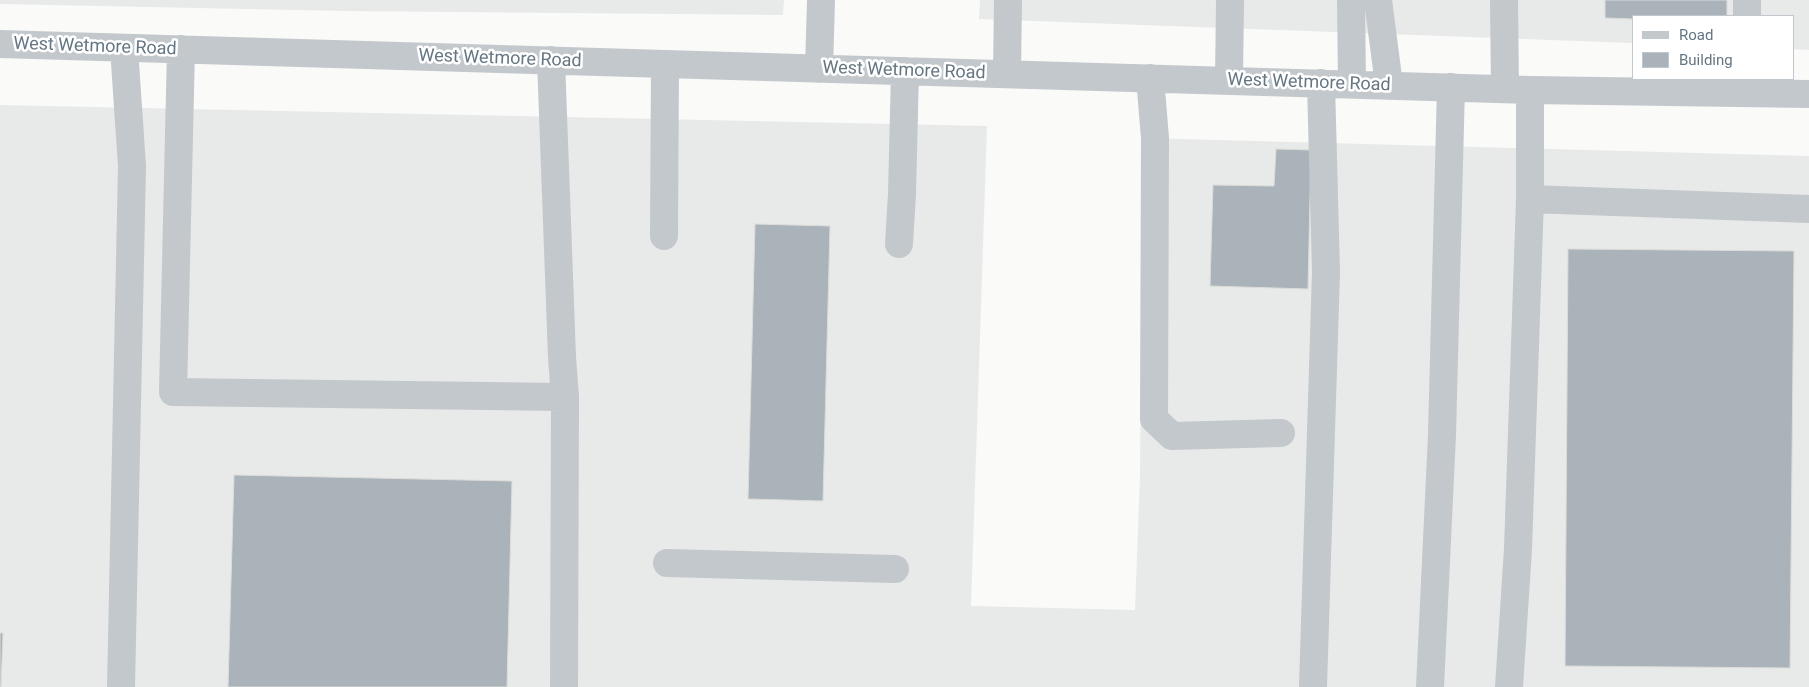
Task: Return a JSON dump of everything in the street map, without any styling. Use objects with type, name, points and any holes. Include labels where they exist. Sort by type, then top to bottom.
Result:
[{"type":"street","points":[[818,69],[820,0]]},
{"type":"street","points":[[1007,74],[1008,0]]},
{"type":"street","points":[[1229,81],[1230,0]]},
{"type":"street","points":[[1351,0],[1352,84]]},
{"type":"street","points":[[1378,0],[1389,85]]},
{"type":"street","points":[[1504,0],[1530,199],[1518,549],[1509,687]]},
{"type":"street","points":[[1747,15],[1748,0]]},
{"type":"street","name":"West Wetmore Road","points":[[0,44],[1451,88],[1745,86],[1809,94]]},
{"type":"street","points":[[121,687],[132,166],[124,48]]},
{"type":"street","points":[[181,50],[173,392],[566,397]]},
{"type":"street","points":[[550,60],[562,356],[566,397],[564,687]]},
{"type":"street","points":[[664,236],[665,64]]},
{"type":"street","points":[[899,244],[905,71]]},
{"type":"street","points":[[1150,78],[1155,138],[1154,419],[1172,436],[1281,433]]},
{"type":"street","points":[[1313,687],[1326,272],[1321,83]]},
{"type":"street","points":[[1430,687],[1442,435],[1451,88]]},
{"type":"street","points":[[1530,199],[1809,209]]},
{"type":"street","points":[[667,563],[895,569]]},
{"type":"shaded area","points":[[0,0],[784,0],[783,15],[345,11],[0,4]]},
{"type":"shaded area","points":[[980,0],[1809,0],[1809,50],[1794,49],[1794,15],[1632,15],[1632,43],[979,19]]},
{"type":"shaded area","points":[[0,105],[987,126],[971,606],[1135,610],[1140,475],[1143,138],[1809,156],[1809,687],[0,687]]},
{"type":"building","points":[[1605,0],[1727,0],[1727,15],[1632,15],[1632,19],[1605,18]]},
{"type":"building","points":[[1276,149],[1311,150],[1308,289],[1210,286],[1213,185],[1274,186]]},
{"type":"building","points":[[755,224],[830,226],[823,501],[748,499]]},
{"type":"building","points":[[1568,249],[1794,251],[1790,668],[1565,666]]},
{"type":"building","points":[[234,475],[512,481],[507,687],[228,687]]},
{"type":"building","points":[[0,633],[3,633],[1,687],[0,687]]}]
